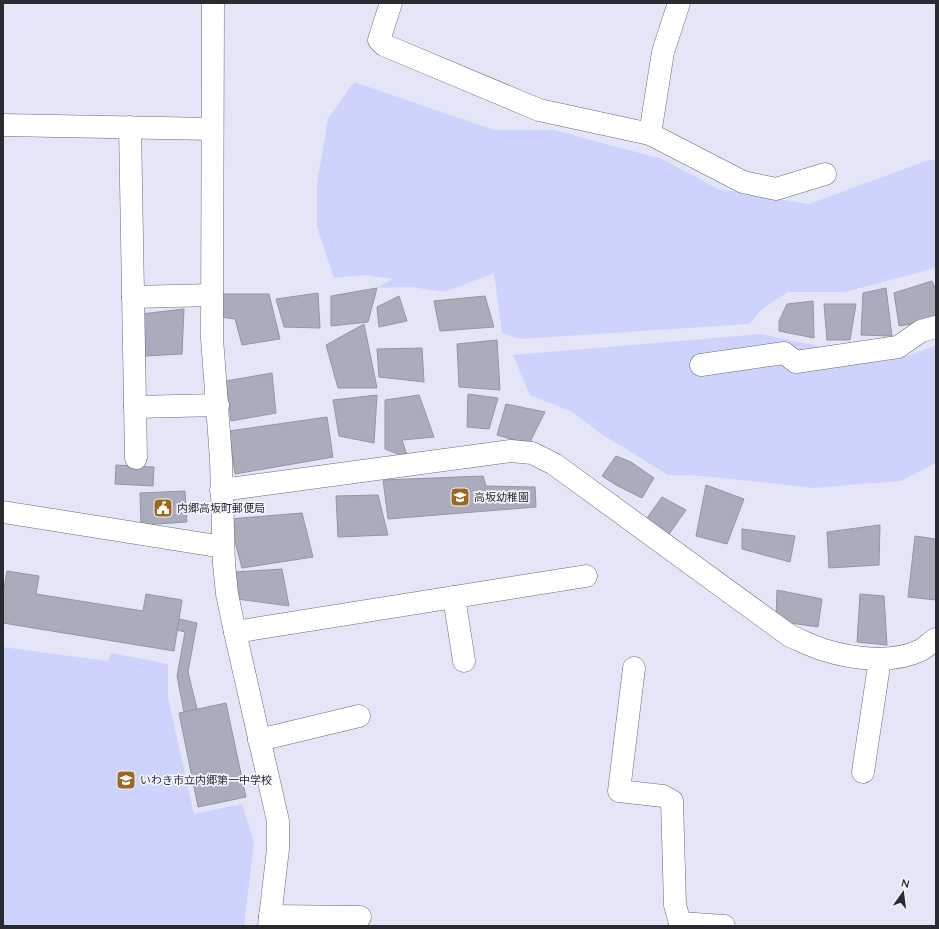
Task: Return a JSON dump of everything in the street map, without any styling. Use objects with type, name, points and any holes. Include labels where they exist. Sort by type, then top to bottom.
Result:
[{"type":"street","points":[[213,3],[212,338],[218,405],[223,547],[228,594],[235,632],[278,820],[278,849],[269,921],[360,917]]},
{"type":"street","points":[[391,3],[379,40],[384,46],[538,110],[650,134],[743,182],[776,189],[825,174]]},
{"type":"street","points":[[650,134],[663,52],[679,3]]},
{"type":"street","points":[[3,125],[212,129]]},
{"type":"street","points":[[130,127],[136,458]]},
{"type":"street","points":[[133,297],[212,295]]},
{"type":"street","points":[[701,365],[784,353],[796,362],[898,347],[921,331],[936,327]]},
{"type":"street","points":[[135,407],[218,405]]},
{"type":"street","points":[[222,490],[511,451],[532,453],[554,464],[790,636],[823,650],[842,656],[880,659],[897,658],[921,650],[936,639]]},
{"type":"street","points":[[3,512],[223,547]]},
{"type":"street","points":[[235,632],[586,576]]},
{"type":"street","points":[[454,598],[464,661]]},
{"type":"street","points":[[863,772],[880,659]]},
{"type":"street","points":[[634,668],[619,791],[663,796],[672,801],[675,905],[680,925],[724,926]]},
{"type":"street","points":[[259,740],[359,716]]},
{"type":"shaded area","points":[[354,82],[494,130],[554,130],[662,159],[718,189],[809,204],[926,161],[936,159],[936,268],[845,292],[788,292],[762,309],[749,324],[521,339],[502,333],[494,273],[445,292],[411,287],[377,288],[392,279],[366,275],[334,278],[317,227],[317,184],[328,119]]},
{"type":"shaded area","points":[[761,334],[875,358],[908,356],[936,345],[936,463],[901,481],[814,488],[704,476],[668,475],[603,435],[572,412],[530,395],[513,355]]},
{"type":"shaded area","name":"いわき市立内郷第一中学校","points":[[3,647],[107,661],[112,653],[168,664],[168,698],[194,814],[242,804],[254,842],[244,926],[3,926]]},
{"type":"building","points":[[932,281],[936,290],[936,320],[899,326],[894,293]]},
{"type":"building","points":[[377,288],[368,322],[331,326],[331,296]]},
{"type":"building","points":[[886,288],[892,336],[861,335],[863,293]]},
{"type":"building","points":[[318,293],[320,328],[284,327],[276,299]]},
{"type":"building","points":[[218,294],[269,294],[280,339],[242,345],[235,319],[221,317]]},
{"type":"building","points":[[399,296],[407,321],[379,327],[377,307]]},
{"type":"building","points":[[485,296],[494,327],[440,331],[434,301]]},
{"type":"building","points":[[813,301],[814,338],[779,331],[779,321],[787,304]]},
{"type":"building","points":[[824,304],[856,304],[850,340],[827,340]]},
{"type":"building","points":[[184,309],[182,354],[145,356],[141,314]]},
{"type":"building","points":[[364,324],[377,388],[338,388],[326,345]]},
{"type":"building","points":[[497,340],[500,390],[459,387],[457,344]]},
{"type":"building","points":[[422,348],[424,382],[379,377],[377,349]]},
{"type":"building","points":[[272,373],[276,413],[231,421],[226,382],[220,382]]},
{"type":"building","points":[[468,394],[498,398],[489,429],[467,427]]},
{"type":"building","points":[[377,395],[374,443],[339,436],[333,400]]},
{"type":"building","points":[[419,395],[434,437],[402,440],[408,458],[385,449],[385,400]]},
{"type":"building","points":[[506,404],[545,412],[529,444],[497,435]]},
{"type":"building","points":[[327,417],[333,457],[235,474],[229,431]]},
{"type":"building","points":[[616,456],[631,462],[654,478],[642,498],[602,476]]},
{"type":"building","points":[[116,465],[154,467],[153,486],[115,484]]},
{"type":"building","name":"高坂幼稚園","points":[[483,476],[486,486],[535,487],[536,507],[388,519],[383,480]]},
{"type":"building","points":[[706,485],[744,499],[727,544],[696,536]]},
{"type":"building","points":[[185,491],[187,522],[141,525],[140,493]]},
{"type":"building","points":[[378,495],[388,535],[338,537],[336,496]]},
{"type":"building","points":[[662,497],[686,510],[667,537],[644,522]]},
{"type":"building","points":[[302,513],[313,557],[242,568],[229,519]]},
{"type":"building","points":[[880,525],[879,565],[829,568],[827,532]]},
{"type":"building","points":[[742,529],[795,536],[790,562],[742,549]]},
{"type":"building","points":[[915,536],[936,539],[936,600],[908,597]]},
{"type":"building","points":[[282,569],[289,606],[237,599],[234,572]]},
{"type":"building","points":[[7,571],[39,576],[36,594],[143,611],[146,594],[182,600],[174,651],[3,623],[3,588]]},
{"type":"building","points":[[777,590],[822,599],[818,627],[776,621]]},
{"type":"building","points":[[860,594],[884,596],[887,645],[857,642]]},
{"type":"building","points":[[179,619],[197,623],[188,672],[197,709],[184,712],[177,676],[185,632],[177,630]]},
{"type":"building","points":[[226,703],[246,797],[198,807],[179,713]]},
{"type":"place","name":"高坂幼稚園","points":[[460,497]]},
{"type":"place","name":"内郷高坂町郵便局","points":[[163,508]]},
{"type":"place","name":"いわき市立内郷第一中学校","points":[[126,780]]}]
